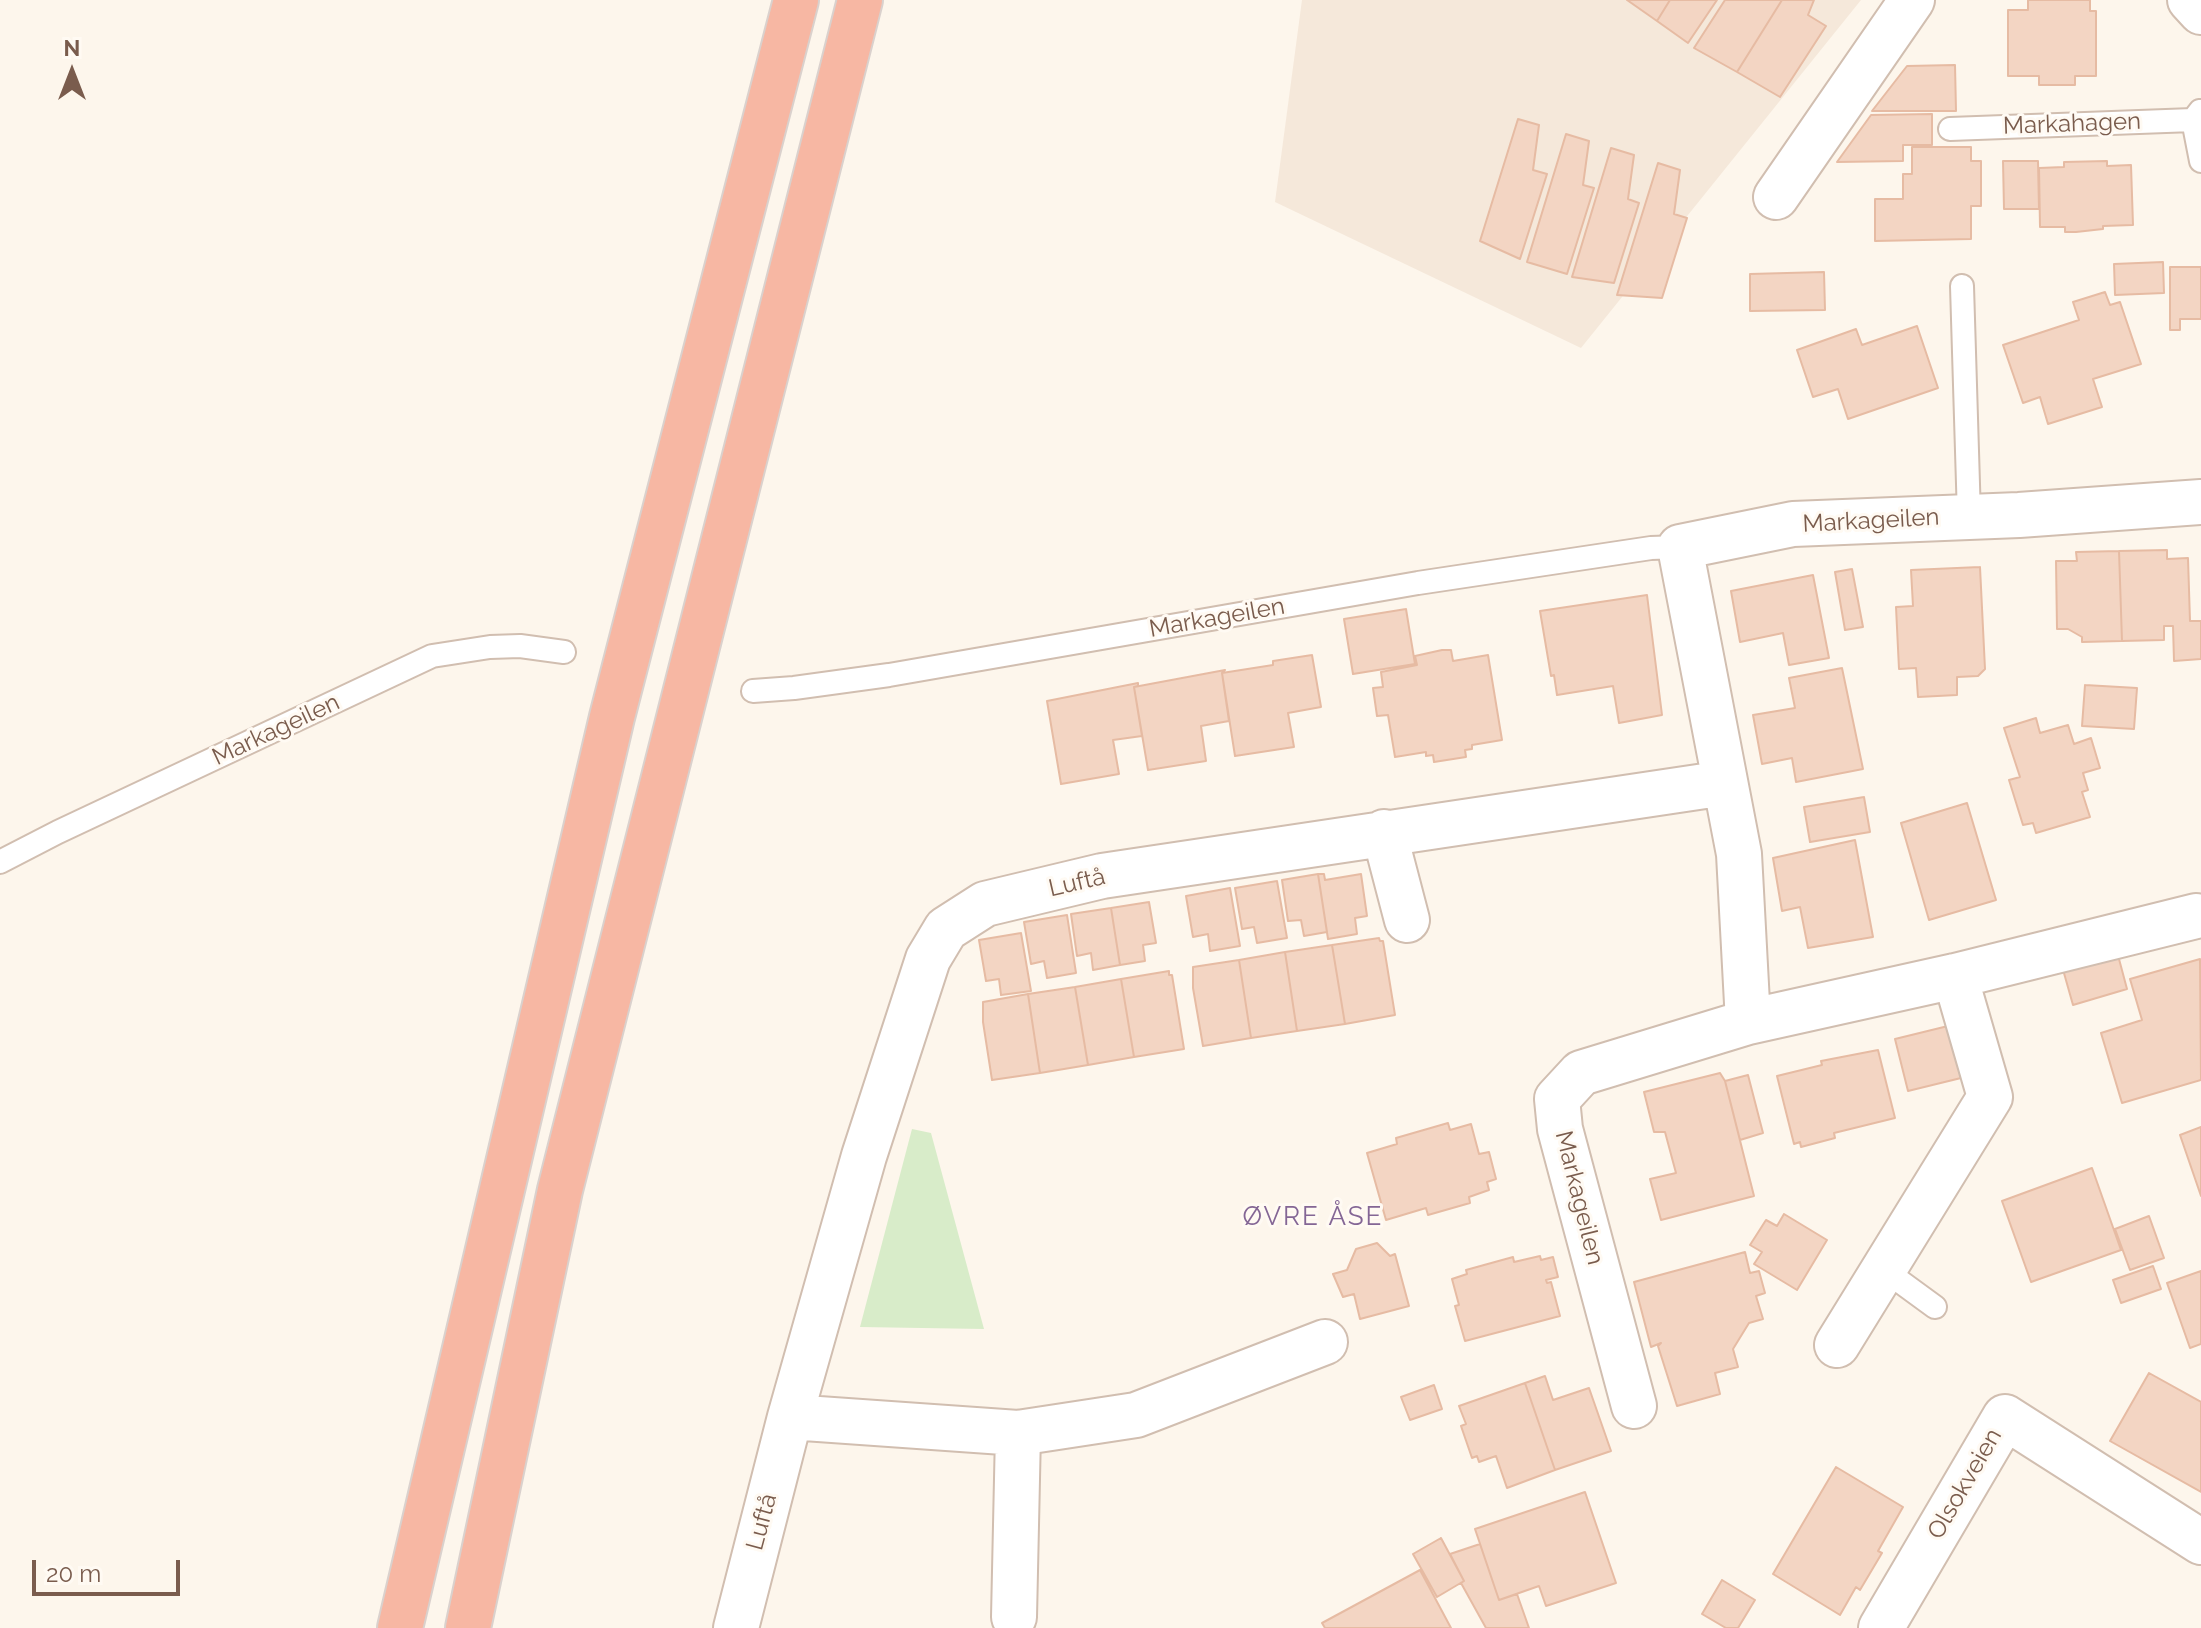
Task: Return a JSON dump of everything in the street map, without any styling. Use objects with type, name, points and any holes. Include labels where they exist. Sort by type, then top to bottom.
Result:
[{"type":"highway","points":[[400,1628],[612,717],[796,0]]},
{"type":"highway","points":[[468,1628],[560,1190],[860,0]]},
{"type":"street","points":[[1776,197],[1912,0]]},
{"type":"street","points":[[2190,0],[2201,12]]},
{"type":"street","name":"Markageilen","points":[[1680,547],[1793,524],[1969,517],[2201,502]]},
{"type":"street","points":[[1680,547],[1739,854],[1748,1022]]},
{"type":"street","name":"Luftå","points":[[736,1628],[790,1417],[864,1156],[928,959],[946,929],[985,904],[1102,876],[1725,783]]},
{"type":"street","points":[[1384,832],[1407,920]]},
{"type":"street","name":"Markageilen","points":[[1634,1406],[1560,1129],[1557,1099],[1581,1073],[1748,1022],[1955,976],[2196,916]]},
{"type":"street","points":[[1837,1345],[1990,1097],[1955,976]]},
{"type":"street","points":[[790,1417],[1018,1433],[1136,1415],[1325,1342]]},
{"type":"street","name":"Olsokveien","points":[[1881,1628],[2005,1417],[2201,1542]]},
{"type":"street","points":[[1014,1617],[1018,1433]]},
{"type":"lane","name":"Markahagen","points":[[1950,129],[2197,115],[2201,161]]},
{"type":"lane","name":"Markageilen","points":[[1962,286],[1969,517]]},
{"type":"lane","name":"Markageilen","points":[[753,691],[889,675],[1418,583],[1651,548],[1680,547]]},
{"type":"lane","name":"Markageilen","points":[[0,862],[432,656],[520,646],[564,652]]},
{"type":"lane","points":[[1883,1269],[1935,1307]]},
{"type":"shaded area","points":[[1302,0],[1861,0],[1581,348],[1275,202]]},
{"type":"green space","points":[[912,1129],[931,1133],[984,1329],[860,1327]]},
{"type":"building","points":[[1627,0],[1670,0],[1657,21]]},
{"type":"building","points":[[1670,0],[1717,0],[1688,43],[1657,21]]},
{"type":"building","points":[[1725,0],[1782,0],[1737,72],[1694,48]]},
{"type":"building","points":[[1782,0],[1814,0],[1808,15],[1826,26],[1780,97],[1737,72]]},
{"type":"building","points":[[2028,0],[2090,0],[2090,11],[2096,11],[2096,76],[2075,76],[2075,85],[2039,85],[2039,76],[2008,76],[2008,10],[2028,10]]},
{"type":"building","points":[[1955,65],[1956,111],[1872,111],[1907,66]]},
{"type":"building","points":[[1932,114],[1932,145],[1903,145],[1903,161],[1837,162],[1871,115]]},
{"type":"building","points":[[1518,119],[1539,125],[1533,170],[1547,174],[1520,259],[1480,241]]},
{"type":"building","points":[[1566,134],[1589,141],[1583,185],[1594,188],[1567,274],[1527,262]]},
{"type":"building","points":[[1912,147],[1971,147],[1971,161],[1981,161],[1981,206],[1971,206],[1971,239],[1875,241],[1875,199],[1903,199],[1903,174],[1912,174]]},
{"type":"building","points":[[1611,148],[1634,155],[1628,199],[1639,203],[1614,283],[1572,277]]},
{"type":"building","points":[[2003,161],[2038,161],[2039,209],[2004,209]]},
{"type":"building","points":[[2107,161],[2107,166],[2131,165],[2133,225],[2103,226],[2103,229],[2076,232],[2065,232],[2065,227],[2040,227],[2039,168],[2064,167],[2064,162]]},
{"type":"building","points":[[1658,163],[1680,170],[1674,214],[1687,218],[1662,298],[1617,295]]},
{"type":"building","points":[[2163,262],[2164,293],[2115,295],[2114,264]]},
{"type":"building","points":[[2170,267],[2201,267],[2201,319],[2180,319],[2180,330],[2170,330]]},
{"type":"building","points":[[1824,272],[1825,310],[1750,311],[1750,274]]},
{"type":"building","points":[[2105,292],[2110,305],[2120,302],[2141,364],[2093,379],[2102,407],[2048,424],[2040,397],[2023,403],[2003,345],[2079,320],[2073,302]]},
{"type":"building","points":[[1917,326],[1938,388],[1848,419],[1838,389],[1813,397],[1797,350],[1856,329],[1862,345]]},
{"type":"building","points":[[2167,550],[2167,559],[2188,558],[2190,621],[2201,621],[2201,659],[2174,661],[2173,626],[2164,626],[2164,640],[2122,641],[2119,551]]},
{"type":"building","points":[[2119,551],[2122,641],[2082,642],[2082,637],[2068,629],[2057,629],[2056,561],[2077,561],[2076,552]]},
{"type":"building","points":[[1980,567],[1985,669],[1978,676],[1957,677],[1957,695],[1918,697],[1916,668],[1899,669],[1896,607],[1913,606],[1911,570]]},
{"type":"building","points":[[1852,569],[1863,627],[1845,630],[1835,572]]},
{"type":"building","points":[[1813,575],[1829,658],[1789,665],[1783,633],[1740,642],[1731,591]]},
{"type":"building","points":[[1647,595],[1662,715],[1619,723],[1613,686],[1557,695],[1540,611]]},
{"type":"building","points":[[1406,609],[1415,664],[1353,674],[1344,619]]},
{"type":"building","points":[[1451,650],[1453,661],[1488,655],[1502,740],[1472,745],[1472,749],[1465,750],[1466,757],[1434,762],[1433,755],[1426,756],[1426,752],[1395,757],[1388,715],[1377,716],[1373,688],[1383,687],[1381,672],[1417,665],[1415,656]]},
{"type":"building","points":[[1312,655],[1321,707],[1288,713],[1294,747],[1235,756],[1222,673]]},
{"type":"building","points":[[1842,668],[1863,769],[1796,782],[1792,758],[1762,764],[1753,715],[1795,708],[1789,678]]},
{"type":"building","points":[[1225,670],[1222,673],[1229,721],[1201,726],[1206,761],[1148,770],[1134,687]]},
{"type":"building","points":[[1138,683],[1134,687],[1142,736],[1113,740],[1119,774],[1061,784],[1047,701]]},
{"type":"building","points":[[2085,685],[2137,688],[2134,729],[2082,726]]},
{"type":"building","points":[[2036,718],[2040,733],[2068,725],[2074,744],[2091,738],[2100,768],[2083,773],[2088,790],[2082,792],[2090,817],[2036,833],[2033,823],[2023,825],[2009,780],[2020,777],[2004,728]]},
{"type":"building","points":[[1864,797],[1870,832],[1810,842],[1804,807]]},
{"type":"building","points":[[1967,803],[1996,900],[1929,920],[1901,823]]},
{"type":"building","points":[[1855,840],[1873,937],[1808,948],[1800,907],[1782,911],[1773,858]]},
{"type":"building","points":[[1318,874],[1327,932],[1304,936],[1301,920],[1288,921],[1282,880]]},
{"type":"building","points":[[1318,874],[1324,874],[1325,880],[1361,874],[1367,916],[1355,918],[1357,934],[1328,939]]},
{"type":"building","points":[[1277,881],[1287,938],[1257,943],[1254,927],[1242,929],[1235,888]]},
{"type":"building","points":[[1230,888],[1240,946],[1210,951],[1208,934],[1193,937],[1186,896]]},
{"type":"building","points":[[1149,902],[1156,943],[1143,945],[1145,961],[1120,965],[1111,908]]},
{"type":"building","points":[[1111,908],[1120,965],[1093,970],[1091,953],[1077,956],[1071,914]]},
{"type":"building","points":[[1067,915],[1076,973],[1047,978],[1044,961],[1031,964],[1024,922]]},
{"type":"building","points":[[1021,933],[1031,991],[1001,995],[999,979],[986,981],[979,940]]},
{"type":"building","points":[[1379,938],[1383,941],[1395,1015],[1345,1024],[1332,945]]},
{"type":"building","points":[[2115,944],[2127,989],[2073,1005],[2060,959]]},
{"type":"building","points":[[1332,945],[1345,1024],[1297,1031],[1285,952]]},
{"type":"building","points":[[1285,952],[1297,1031],[1251,1038],[1239,960]]},
{"type":"building","points":[[2200,959],[2201,1080],[2122,1103],[2101,1033],[2142,1020],[2130,979]]},
{"type":"building","points":[[1239,960],[1251,1038],[1203,1046],[1193,988],[1193,967]]},
{"type":"building","points":[[1169,971],[1184,1049],[1134,1057],[1121,979]]},
{"type":"building","points":[[1121,979],[1134,1057],[1088,1065],[1075,987]]},
{"type":"building","points":[[1075,987],[1088,1065],[1040,1073],[1028,994]]},
{"type":"building","points":[[1028,994],[1040,1073],[992,1080],[983,1002]]},
{"type":"building","points":[[1948,1026],[1961,1078],[1908,1091],[1895,1039]]},
{"type":"building","points":[[1878,1050],[1895,1118],[1834,1133],[1835,1138],[1801,1147],[1800,1142],[1794,1144],[1777,1076],[1822,1065],[1821,1061]]},
{"type":"building","points":[[1720,1073],[1725,1081],[1754,1196],[1661,1220],[1650,1179],[1676,1173],[1665,1132],[1654,1132],[1644,1092]]},
{"type":"building","points":[[1748,1075],[1763,1133],[1740,1140],[1725,1081]]},
{"type":"building","points":[[1448,1123],[1450,1130],[1471,1124],[1479,1154],[1489,1152],[1496,1179],[1487,1182],[1489,1190],[1469,1197],[1470,1203],[1428,1215],[1426,1208],[1386,1220],[1367,1153],[1397,1144],[1396,1138]]},
{"type":"building","points":[[2201,1127],[2201,1196],[2180,1135]]},
{"type":"building","points":[[2092,1168],[2121,1250],[2031,1282],[2002,1201]]},
{"type":"building","points":[[1784,1214],[1827,1240],[1797,1290],[1754,1264],[1762,1252],[1750,1245],[1766,1220],[1777,1226]]},
{"type":"building","points":[[2149,1216],[2164,1258],[2130,1270],[2115,1229]]},
{"type":"building","points":[[1377,1243],[1390,1256],[1395,1254],[1409,1306],[1360,1319],[1354,1294],[1343,1297],[1333,1274],[1347,1270],[1356,1249]]},
{"type":"building","points":[[1745,1252],[1750,1273],[1759,1271],[1765,1293],[1756,1296],[1763,1319],[1749,1323],[1733,1349],[1738,1367],[1715,1373],[1720,1394],[1677,1406],[1658,1346],[1661,1343],[1651,1347],[1634,1282]]},
{"type":"building","points":[[1540,1256],[1541,1260],[1553,1257],[1558,1277],[1546,1280],[1547,1283],[1551,1282],[1560,1316],[1465,1341],[1455,1306],[1459,1305],[1452,1279],[1467,1274],[1466,1270],[1513,1257],[1514,1262]]},
{"type":"building","points":[[2153,1266],[2161,1289],[2121,1303],[2113,1280]]},
{"type":"building","points":[[2201,1271],[2201,1344],[2190,1348],[2167,1283]]},
{"type":"building","points":[[2149,1373],[2201,1402],[2201,1492],[2110,1441]]},
{"type":"building","points":[[1545,1376],[1553,1400],[1589,1388],[1611,1451],[1555,1470],[1525,1383]]},
{"type":"building","points":[[1525,1383],[1555,1470],[1507,1488],[1496,1456],[1479,1462],[1477,1456],[1472,1458],[1461,1426],[1466,1424],[1459,1406]]},
{"type":"building","points":[[1434,1385],[1442,1409],[1410,1420],[1401,1397]]},
{"type":"building","points":[[1836,1467],[1903,1507],[1878,1551],[1882,1553],[1860,1590],[1856,1587],[1840,1615],[1773,1574]]},
{"type":"building","points":[[1585,1492],[1616,1583],[1546,1606],[1539,1586],[1499,1600],[1475,1529]]},
{"type":"building","points":[[1441,1538],[1464,1581],[1437,1597],[1413,1554]]},
{"type":"building","points":[[1480,1544],[1499,1600],[1517,1594],[1529,1628],[1486,1628],[1461,1583],[1464,1581],[1450,1554]]},
{"type":"building","points":[[1420,1570],[1451,1628],[1325,1628],[1322,1623]]},
{"type":"building","points":[[1722,1580],[1755,1600],[1738,1628],[1726,1628],[1702,1614]]},
{"type":"district","name":"ØVRE ÅSE","points":[[1313,1217]]}]
